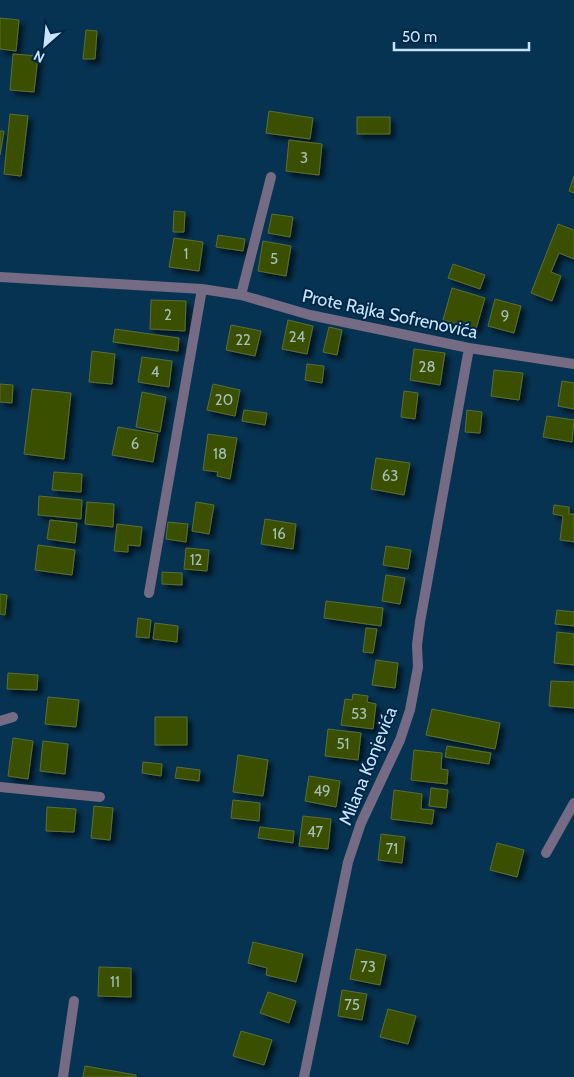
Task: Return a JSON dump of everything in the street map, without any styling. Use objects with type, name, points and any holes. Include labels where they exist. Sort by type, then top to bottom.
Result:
[{"type":"street","points":[[241,295],[271,177]]},
{"type":"street","name":"Prote Rajka Sofrenovića","points":[[0,277],[202,289],[241,295],[310,315],[469,348],[573,362]]},
{"type":"street","points":[[149,593],[202,289]]},
{"type":"street","name":"Milana Konjevića","points":[[304,1077],[348,862],[361,823],[400,740],[410,710],[418,666],[417,645],[420,622],[469,348]]},
{"type":"street","points":[[0,721],[13,717]]},
{"type":"street","points":[[0,787],[100,797]]},
{"type":"street","points":[[546,854],[574,802]]},
{"type":"street","points":[[63,1077],[74,1001]]},
{"type":"building","points":[[0,18],[19,20],[16,51],[0,49]]},
{"type":"building","points":[[86,30],[97,31],[95,59],[83,59]]},
{"type":"building","points":[[13,54],[38,56],[34,92],[10,90]]},
{"type":"building","points":[[269,111],[313,118],[310,139],[266,133]]},
{"type":"building","points":[[10,114],[28,116],[21,176],[4,174]]},
{"type":"building","points":[[357,117],[390,117],[390,134],[357,134]]},
{"type":"building","points":[[0,131],[4,131],[0,155]]},
{"type":"building","points":[[289,140],[322,144],[319,175],[286,171]]},
{"type":"building","points":[[574,176],[574,193],[569,191]]},
{"type":"building","points":[[174,211],[185,212],[184,232],[173,232]]},
{"type":"building","points":[[272,214],[293,217],[290,237],[268,233]]},
{"type":"building","points":[[558,224],[574,230],[574,259],[559,253],[551,272],[561,276],[552,301],[531,293]]},
{"type":"building","points":[[218,235],[245,239],[243,251],[216,247]]},
{"type":"building","points":[[174,238],[203,242],[199,271],[169,267]]},
{"type":"building","points":[[263,241],[291,246],[286,276],[258,271]]},
{"type":"building","points":[[453,264],[485,275],[480,289],[448,278]]},
{"type":"building","points":[[452,288],[485,298],[476,329],[443,320]]},
{"type":"building","points":[[495,299],[521,306],[514,333],[488,326]]},
{"type":"building","points":[[151,300],[186,301],[185,331],[150,329]]},
{"type":"building","points":[[288,320],[313,326],[307,354],[282,349]]},
{"type":"building","points":[[231,325],[261,331],[255,356],[226,350]]},
{"type":"building","points":[[329,327],[342,330],[337,355],[323,352]]},
{"type":"building","points":[[115,329],[179,338],[178,351],[113,342]]},
{"type":"building","points":[[414,349],[445,353],[440,385],[410,380]]},
{"type":"building","points":[[92,351],[115,354],[112,384],[89,382]]},
{"type":"building","points":[[142,357],[172,361],[169,387],[138,382]]},
{"type":"building","points":[[307,364],[324,366],[322,383],[305,380]]},
{"type":"building","points":[[494,370],[523,373],[519,400],[491,396]]},
{"type":"building","points":[[562,381],[574,383],[574,409],[558,406]]},
{"type":"building","points":[[0,384],[13,385],[12,403],[0,402]]},
{"type":"building","points":[[213,384],[240,390],[235,416],[207,410]]},
{"type":"building","points":[[32,389],[71,393],[64,459],[24,454]]},
{"type":"building","points":[[404,391],[418,393],[415,419],[401,417]]},
{"type":"building","points":[[142,392],[166,397],[160,432],[136,427]]},
{"type":"building","points":[[244,410],[267,413],[265,425],[242,421]]},
{"type":"building","points":[[467,410],[482,412],[480,433],[465,432]]},
{"type":"building","points":[[547,416],[574,420],[572,442],[543,437]]},
{"type":"building","points":[[118,427],[158,434],[153,462],[112,455]]},
{"type":"building","points":[[208,434],[237,438],[230,479],[217,476],[218,472],[203,470]]},
{"type":"building","points":[[376,458],[410,463],[404,495],[371,489]]},
{"type":"building","points":[[54,472],[82,474],[81,492],[52,490]]},
{"type":"building","points":[[39,496],[82,500],[81,519],[38,515]]},
{"type":"building","points":[[87,502],[114,504],[113,527],[85,524]]},
{"type":"building","points":[[196,502],[214,505],[209,534],[192,531]]},
{"type":"building","points":[[554,505],[569,507],[569,514],[574,514],[574,542],[560,540],[563,516],[553,514]]},
{"type":"building","points":[[265,519],[296,524],[293,549],[261,544]]},
{"type":"building","points":[[50,520],[77,523],[75,543],[47,539]]},
{"type":"building","points":[[168,522],[188,524],[186,542],[166,539]]},
{"type":"building","points":[[117,524],[142,527],[140,546],[128,545],[128,552],[114,551]]},
{"type":"building","points":[[38,545],[75,550],[72,575],[35,570]]},
{"type":"building","points":[[386,546],[411,550],[408,569],[383,565]]},
{"type":"building","points":[[186,548],[209,550],[207,571],[184,569]]},
{"type":"building","points":[[162,572],[182,573],[182,585],[162,584]]},
{"type":"building","points":[[386,575],[405,578],[400,604],[382,601]]},
{"type":"building","points":[[0,594],[7,595],[5,615],[0,614]]},
{"type":"building","points":[[326,601],[383,608],[381,626],[324,618]]},
{"type":"building","points":[[557,610],[574,612],[574,626],[555,624]]},
{"type":"building","points":[[138,618],[151,620],[149,638],[136,637]]},
{"type":"building","points":[[155,623],[178,626],[177,642],[153,639]]},
{"type":"building","points":[[366,628],[377,629],[373,653],[363,652]]},
{"type":"building","points":[[557,632],[574,634],[574,665],[554,663]]},
{"type":"building","points":[[376,660],[398,663],[395,688],[372,685]]},
{"type":"building","points":[[8,673],[38,675],[37,690],[7,689]]},
{"type":"building","points":[[551,681],[574,682],[574,708],[549,706]]},
{"type":"building","points":[[353,694],[368,696],[367,702],[376,704],[373,729],[341,725],[345,699],[352,700]]},
{"type":"building","points":[[48,697],[79,700],[76,727],[45,724]]},
{"type":"building","points":[[432,709],[500,723],[495,749],[426,735]]},
{"type":"building","points":[[155,717],[187,717],[187,745],[155,745]]},
{"type":"building","points":[[328,729],[361,733],[358,760],[325,756]]},
{"type":"building","points":[[13,738],[33,741],[28,779],[8,776]]},
{"type":"building","points":[[43,741],[68,744],[65,774],[40,771]]},
{"type":"building","points":[[447,746],[491,753],[489,764],[445,757]]},
{"type":"building","points":[[414,750],[442,753],[441,769],[448,770],[447,784],[411,780]]},
{"type":"building","points":[[238,755],[268,760],[263,796],[233,792]]},
{"type":"building","points":[[143,762],[162,764],[161,776],[142,773]]},
{"type":"building","points":[[177,767],[200,770],[199,781],[175,778]]},
{"type":"building","points":[[309,776],[340,781],[336,807],[305,801]]},
{"type":"building","points":[[431,788],[448,790],[446,808],[429,806]]},
{"type":"building","points":[[394,790],[422,794],[421,809],[434,810],[432,824],[391,819]]},
{"type":"building","points":[[233,800],[260,803],[259,821],[231,818]]},
{"type":"building","points":[[94,806],[113,808],[110,840],[91,838]]},
{"type":"building","points":[[47,807],[76,809],[74,832],[46,831]]},
{"type":"building","points":[[303,816],[331,819],[328,849],[299,846]]},
{"type":"building","points":[[260,827],[294,831],[293,843],[258,838]]},
{"type":"building","points":[[381,834],[405,837],[402,863],[378,860]]},
{"type":"building","points":[[497,843],[524,850],[517,877],[490,870]]},
{"type":"building","points":[[253,942],[303,954],[296,982],[266,975],[267,968],[248,963]]},
{"type":"building","points":[[356,949],[386,955],[380,985],[350,979]]},
{"type":"building","points":[[99,967],[131,968],[131,997],[98,996]]},
{"type":"building","points":[[342,990],[367,994],[362,1020],[338,1016]]},
{"type":"building","points":[[268,992],[296,1001],[289,1023],[260,1013]]},
{"type":"building","points":[[388,1009],[416,1016],[408,1044],[380,1037]]},
{"type":"building","points":[[241,1031],[272,1040],[264,1065],[233,1056]]},
{"type":"building","points":[[85,1066],[136,1075],[136,1077],[83,1077]]}]
